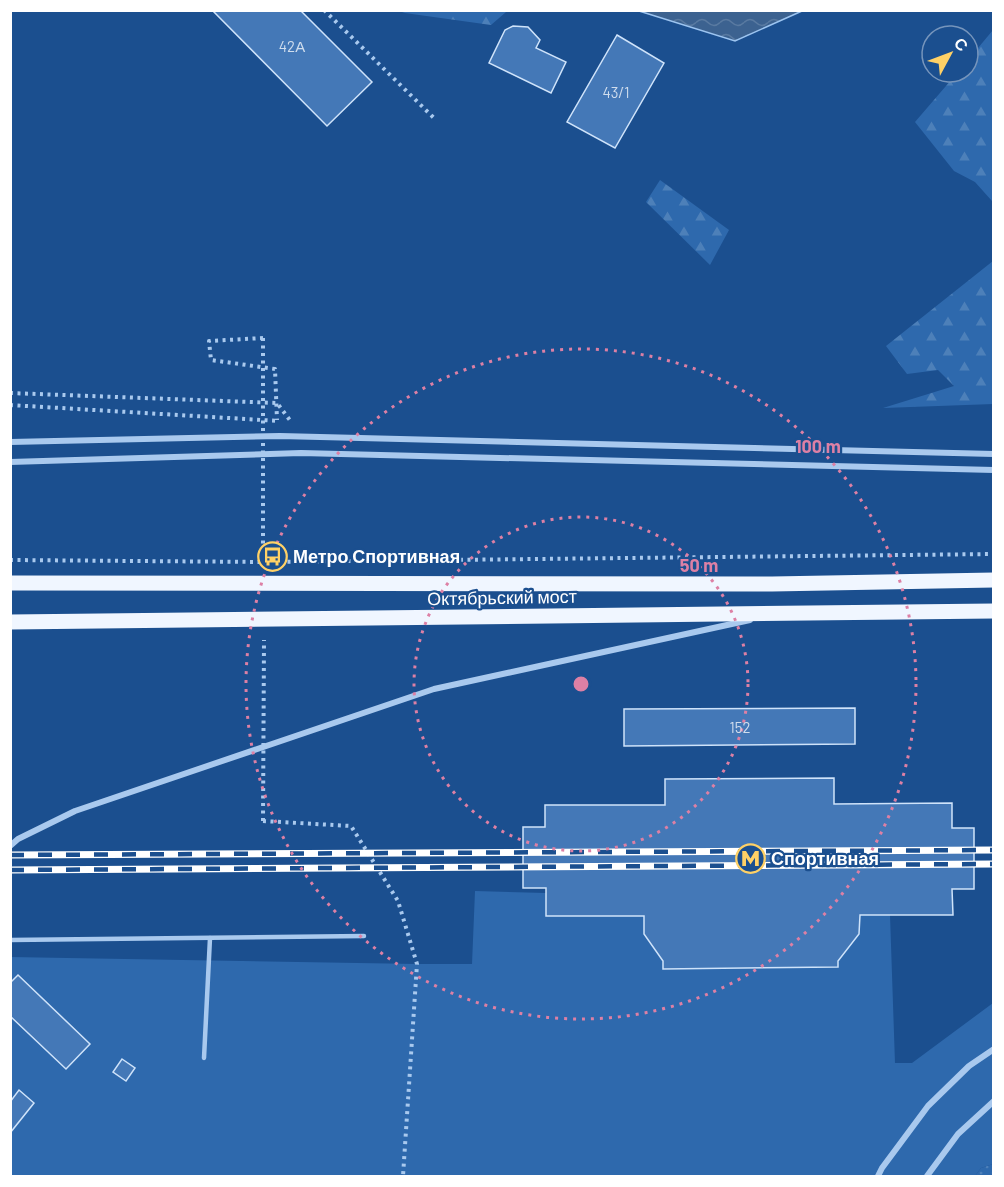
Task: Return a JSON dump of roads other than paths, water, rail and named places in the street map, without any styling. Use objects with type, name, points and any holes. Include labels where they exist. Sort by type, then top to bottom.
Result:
[{"type":"main road","name":"Октябрьский мост","points":[[10,584],[772,584],[993,580]]},
{"type":"main road","name":"Октябрьский мост","points":[[10,622],[993,611]]},
{"type":"street","points":[[10,442],[280,436],[993,454]]},
{"type":"street","points":[[10,462],[301,453],[993,470]]},
{"type":"street","points":[[10,846],[18,839],[75,811],[434,689],[776,614]]},
{"type":"street","points":[[878,1176],[928,1106],[969,1066],[993,1049]]},
{"type":"street","points":[[927,1176],[958,1134],[993,1101]]},
{"type":"lane","points":[[10,940],[364,936]]},
{"type":"lane","points":[[204,1058],[210,938]]},
{"type":"water","points":[[639,11],[802,11],[735,41]]},
{"type":"railway","points":[[10,855],[994,850]]},
{"type":"railway","points":[[10,870],[994,864]]},
{"type":"place","name":"Метро Спортивная","points":[[272,556]]},
{"type":"place","name":"Спортивная","points":[[750,858]]}]
